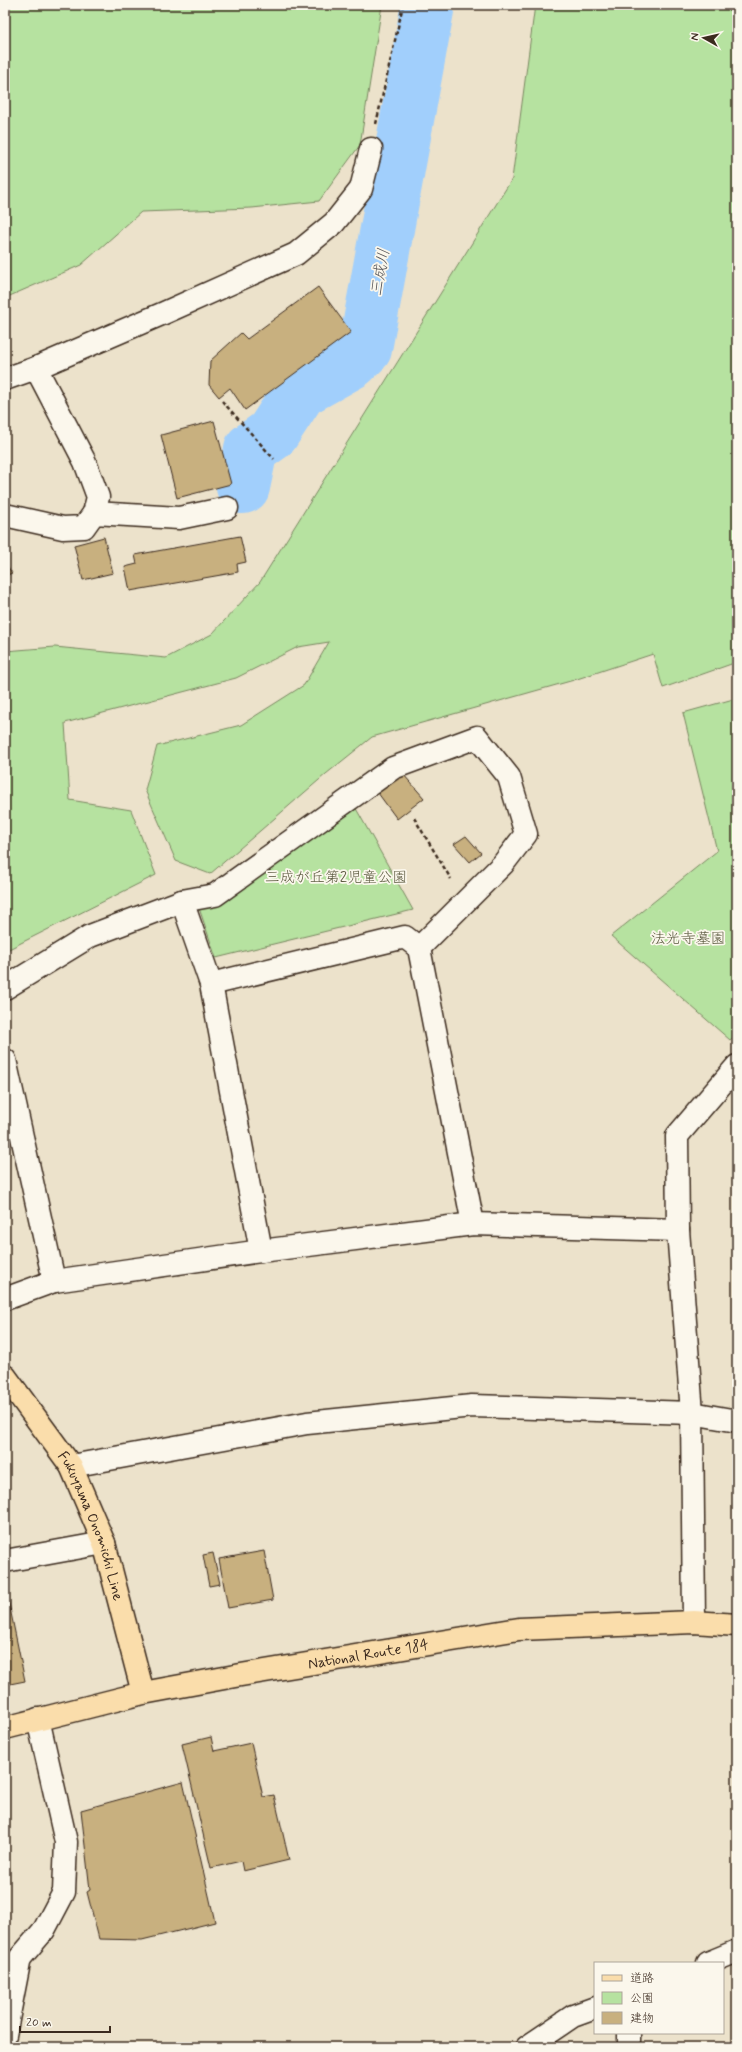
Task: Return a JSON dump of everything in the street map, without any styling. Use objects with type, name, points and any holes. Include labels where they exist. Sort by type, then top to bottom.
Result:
[{"type":"main road","name":"Fukuyama Onomichi Line","points":[[5,1376],[71,1466],[104,1543],[143,1693]]},
{"type":"main road","name":"National Route 184","points":[[5,1728],[143,1693],[235,1676],[519,1629],[694,1622],[737,1625]]},
{"type":"street","points":[[5,380],[36,368],[296,254],[334,224],[361,190],[371,149]]},
{"type":"street","points":[[5,515],[63,528],[84,527],[94,514],[98,496],[85,462],[36,368]]},
{"type":"street","points":[[94,514],[179,518],[227,508]]},
{"type":"street","points":[[5,988],[90,936],[182,901],[215,895],[393,768],[477,737],[510,777],[526,834],[503,864],[419,948]]},
{"type":"street","points":[[182,901],[211,984],[261,1251]]},
{"type":"street","points":[[211,984],[405,937],[419,948],[473,1224]]},
{"type":"street","points":[[5,1060],[54,1281]]},
{"type":"street","points":[[694,1622],[692,1413],[678,1230],[676,1136],[737,1066]]},
{"type":"street","points":[[5,1299],[54,1281],[261,1251],[473,1224],[678,1230]]},
{"type":"street","points":[[71,1466],[307,1423],[472,1406],[692,1413],[737,1421]]},
{"type":"street","points":[[5,1561],[104,1543]]},
{"type":"street","points":[[5,2035],[20,1958],[44,1930],[64,1892],[66,1842],[38,1719]]},
{"type":"street","points":[[710,1962],[737,1951]]},
{"type":"street","points":[[527,2047],[573,2016],[594,2008]]},
{"type":"street","points":[[628,2047],[630,2034]]},
{"type":"path","points":[[371,149],[403,5]]},
{"type":"path","points":[[222,401],[274,459]]},
{"type":"path","points":[[414,818],[465,902]]},
{"type":"green space","points":[[5,5],[382,5],[360,145],[319,201],[252,208],[141,212],[81,265],[5,298]]},
{"type":"green space","points":[[535,5],[737,5],[737,662],[663,688],[653,654],[574,680],[372,737],[326,774],[210,874],[176,861],[145,790],[157,746],[241,725],[304,685],[329,642],[298,647],[236,678],[65,723],[70,800],[131,810],[156,875],[5,951],[5,651],[55,647],[166,658],[212,634],[260,582],[512,179]]},
{"type":"green space","name":"法光寺墓園","points":[[737,698],[737,1034],[730,1040],[611,936],[717,851],[683,713]]},
{"type":"green space","name":"三成が丘第2児童公園","points":[[354,805],[413,910],[216,958],[199,908]]},
{"type":"building","points":[[318,287],[351,332],[245,410],[230,388],[219,397],[209,385],[210,361],[241,333],[247,339]]},
{"type":"building","points":[[214,421],[231,484],[177,498],[161,435]]},
{"type":"building","points":[[240,536],[246,562],[237,564],[238,572],[130,591],[125,567],[137,564],[135,555]]},
{"type":"building","points":[[104,537],[113,573],[83,580],[74,545]]},
{"type":"building","points":[[5,563],[12,573],[5,576]]},
{"type":"building","points":[[403,774],[424,798],[397,819],[375,789]]},
{"type":"building","points":[[466,836],[481,853],[470,862],[454,844]]},
{"type":"building","points":[[264,1551],[273,1600],[228,1608],[219,1559]]},
{"type":"building","points":[[213,1553],[220,1584],[209,1586],[203,1555]]},
{"type":"building","points":[[5,1584],[25,1681],[5,1685]]},
{"type":"building","points":[[211,1737],[214,1751],[251,1743],[263,1797],[274,1795],[289,1860],[243,1871],[241,1861],[211,1868],[182,1744]]},
{"type":"building","points":[[183,1782],[215,1922],[142,1940],[99,1939],[87,1892],[90,1890],[81,1810]]},
{"type":"waterway","name":"三成川","points":[[243,487],[251,449],[272,434],[300,391],[352,362],[365,349],[428,5]]}]
